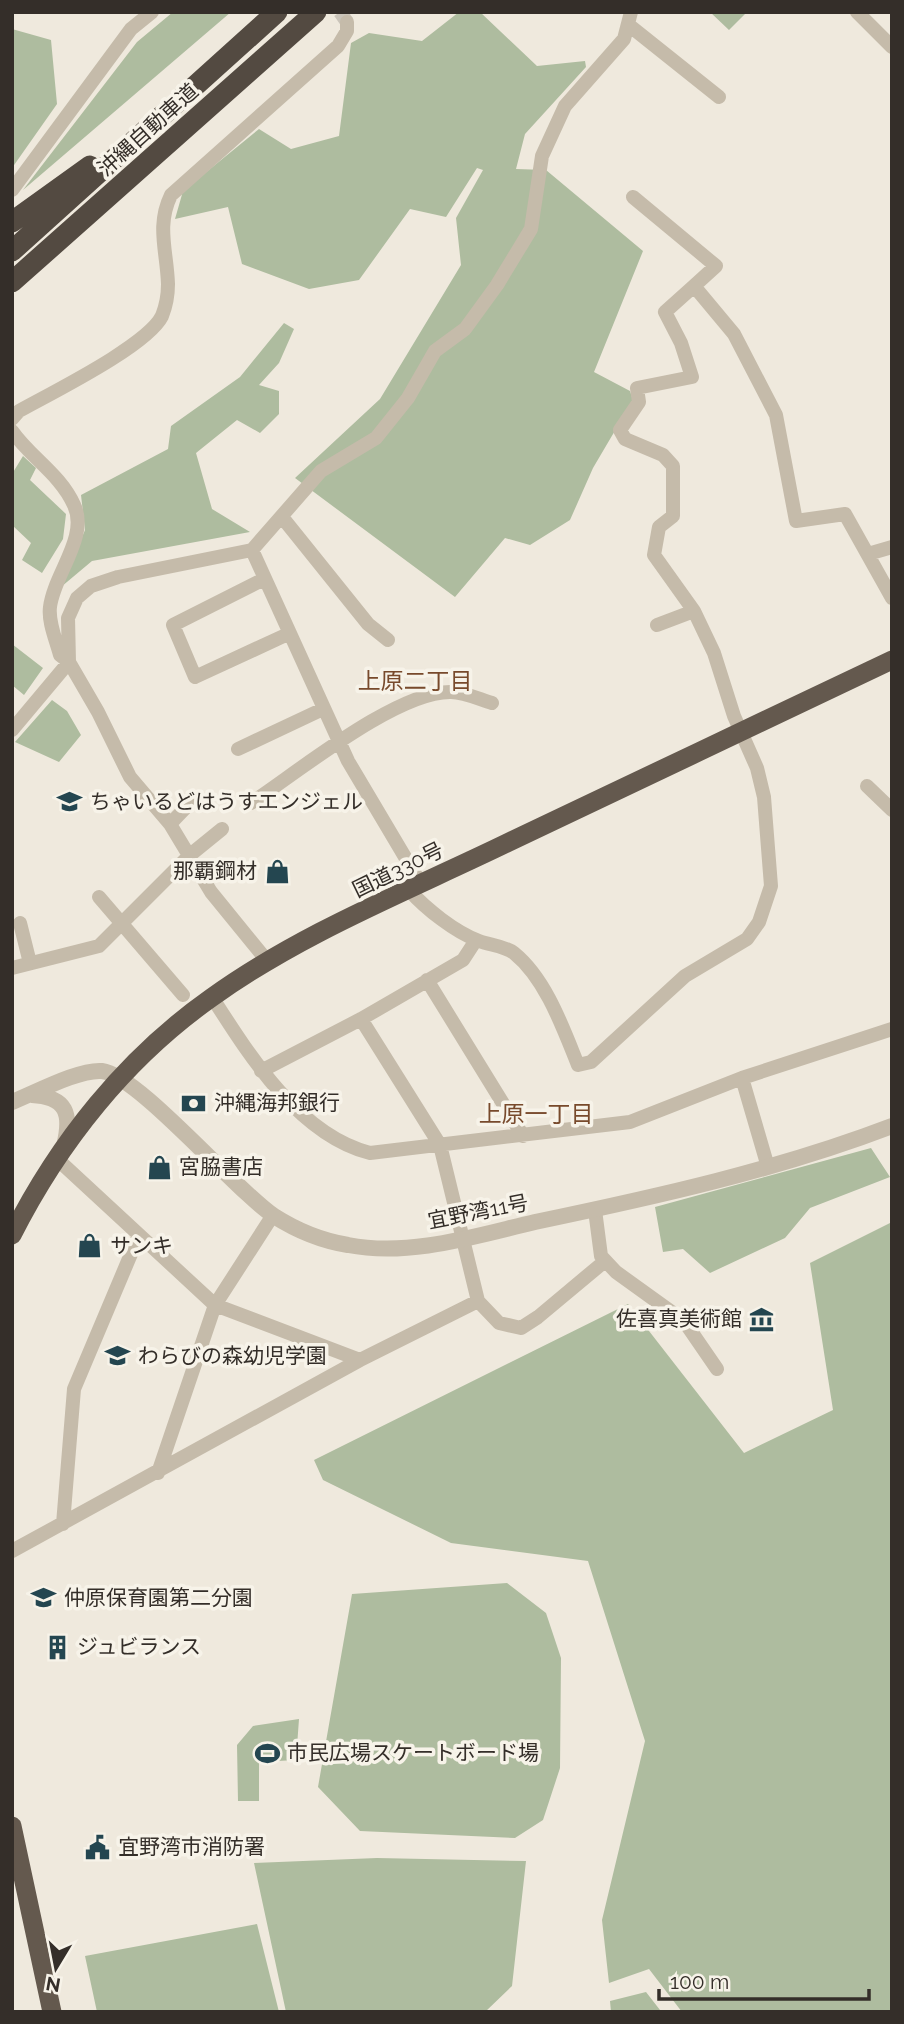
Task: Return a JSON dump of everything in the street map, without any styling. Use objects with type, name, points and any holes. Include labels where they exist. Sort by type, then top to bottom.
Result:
[{"type":"highway","name":"沖縄自動車道","points":[[12,251],[277,12]]},
{"type":"highway","name":"沖縄自動車道","points":[[12,282],[316,12]]},
{"type":"highway","points":[[12,222],[88,167],[121,154]]},
{"type":"highway","name":"国道330号","points":[[12,1235],[60,1154],[120,1077],[212,997],[268,962],[415,887],[892,660]]},
{"type":"highway","points":[[12,1826],[52,2012]]},
{"type":"street","points":[[12,190],[131,29],[152,12]]},
{"type":"street","points":[[857,12],[892,47]]},
{"type":"street","points":[[12,730],[69,662],[68,618],[77,598],[91,586],[118,577],[252,550],[321,471],[376,438],[408,398],[435,351],[465,329],[497,285],[531,229],[542,156],[565,106],[624,39],[631,19],[719,97]]},
{"type":"street","points":[[12,419],[19,411],[116,355],[146,333],[161,317],[168,283],[161,233],[164,211],[171,195],[338,46],[347,31],[347,22]]},
{"type":"street","points":[[252,550],[323,709],[415,887],[420,902],[476,940],[512,951],[524,962],[543,988],[578,1065],[592,1062],[685,976],[747,939],[759,922],[771,886],[766,820],[757,768],[741,733],[714,653],[694,611],[654,555],[659,527],[674,516],[673,466],[663,455],[625,439],[620,430],[639,402],[637,388],[692,377],[681,343],[665,312],[716,266],[633,197]]},
{"type":"street","points":[[695,286],[734,334],[776,415],[796,521],[845,514],[892,598]]},
{"type":"street","points":[[12,431],[64,484],[76,509],[78,532],[53,587],[49,611],[60,655],[69,662],[130,777],[170,824],[211,892],[268,962]]},
{"type":"street","points":[[282,517],[368,624],[388,640]]},
{"type":"street","points":[[868,554],[892,547]]},
{"type":"street","points":[[264,579],[173,625],[195,677],[288,634]]},
{"type":"street","points":[[657,625],[694,611]]},
{"type":"street","points":[[251,803],[387,713],[424,695],[452,692],[492,703]]},
{"type":"street","points":[[237,749],[323,709]]},
{"type":"street","points":[[867,786],[892,810]]},
{"type":"street","points":[[170,824],[194,799]]},
{"type":"street","points":[[12,968],[99,946],[190,855],[222,829]]},
{"type":"street","points":[[99,897],[183,995]]},
{"type":"street","points":[[20,923],[30,963]]},
{"type":"street","points":[[261,1071],[361,1019],[463,960],[476,940]]},
{"type":"street","points":[[428,980],[523,1136]]},
{"type":"street","points":[[212,997],[261,1071],[321,1131],[349,1148],[370,1153],[630,1122],[742,1078],[892,1029]]},
{"type":"street","points":[[361,1019],[440,1145],[478,1301],[499,1323],[521,1328],[605,1261]]},
{"type":"street","points":[[12,1102],[88,1072],[99,1071],[120,1077]]},
{"type":"street","name":"宜野湾11号","points":[[120,1077],[273,1216],[326,1239],[366,1248],[405,1248],[595,1210],[768,1167],[892,1126]]},
{"type":"street","points":[[742,1078],[768,1167]]},
{"type":"street","points":[[30,1095],[59,1100],[67,1119],[60,1154],[139,1235],[215,1305],[360,1360]]},
{"type":"street","points":[[595,1210],[601,1256],[684,1321],[717,1369]]},
{"type":"street","points":[[158,1473],[215,1305],[273,1216]]},
{"type":"street","points":[[63,1524],[74,1389],[139,1235]]},
{"type":"street","points":[[12,1551],[360,1360],[478,1301]]},
{"type":"green space","points":[[173,12],[231,12],[23,190],[137,42]]},
{"type":"green space","points":[[459,12],[480,12],[537,66],[585,61],[586,67],[525,134],[516,169],[546,170],[643,251],[594,372],[630,391],[633,400],[593,468],[570,520],[530,545],[505,538],[455,597],[295,478],[380,399],[461,265],[456,218],[483,170],[477,168],[446,217],[410,209],[359,280],[309,289],[242,264],[228,207],[175,219],[183,191],[259,129],[291,149],[339,136],[351,43],[369,33],[422,41]]},
{"type":"green space","points":[[710,12],[747,12],[729,30]]},
{"type":"green space","points":[[12,29],[51,40],[57,104],[12,168]]},
{"type":"green space","points":[[284,323],[294,329],[279,363],[259,385],[279,391],[279,414],[260,433],[237,420],[196,453],[212,509],[250,532],[92,561],[61,587],[85,530],[81,495],[168,449],[171,426],[240,377]]},
{"type":"green space","points":[[23,456],[36,468],[30,480],[66,514],[63,539],[42,573],[22,560],[31,543],[12,525],[12,474]]},
{"type":"green space","points":[[12,644],[43,668],[24,695],[12,685]]},
{"type":"green space","points":[[52,700],[67,711],[81,735],[59,762],[15,742]]},
{"type":"green space","points":[[871,1148],[890,1177],[810,1208],[785,1238],[710,1273],[683,1249],[663,1252],[655,1207]]},
{"type":"green space","points":[[892,1222],[892,2012],[682,2012],[649,1969],[609,1983],[602,1920],[645,1741],[588,1561],[451,1543],[323,1480],[314,1460],[628,1304],[744,1453],[833,1410],[810,1263]]},
{"type":"green space","points":[[507,1583],[546,1613],[561,1658],[560,1768],[543,1820],[515,1838],[360,1831],[318,1787],[352,1594]]},
{"type":"green space","name":"市民広場スケートボード場","points":[[299,1719],[296,1760],[259,1762],[259,1801],[238,1801],[237,1745],[253,1726]]},
{"type":"green space","points":[[377,1858],[526,1861],[512,1986],[485,2012],[286,2012],[254,1863]]},
{"type":"green space","points":[[257,1924],[279,2012],[97,2012],[85,1956]]},
{"type":"green space","points":[[646,1992],[659,2012],[611,2012],[610,2001]]},
{"type":"tunnel","points":[[340,12],[347,22]]},
{"type":"place","name":"ちゃいるどはうすエンジェル","points":[[70,802]]},
{"type":"place","name":"那覇鋼材","points":[[277,871]]},
{"type":"place","name":"沖縄海邦銀行","points":[[194,1103]]},
{"type":"place","name":"宮脇書店","points":[[159,1167]]},
{"type":"place","name":"サンキ","points":[[90,1246]]},
{"type":"place","name":"佐喜真美術館","points":[[762,1319]]},
{"type":"place","name":"わらびの森幼児学園","points":[[118,1356]]},
{"type":"place","name":"仲原保育園第二分園","points":[[44,1598]]},
{"type":"place","name":"ジュビランス","points":[[57,1647]]},
{"type":"place","name":"市民広場スケートボード場","points":[[267,1753]]},
{"type":"place","name":"宜野湾市消防署","points":[[98,1847]]},
{"type":"district","name":"上原二丁目","points":[[415,681]]},
{"type":"district","name":"上原一丁目","points":[[536,1114]]}]
